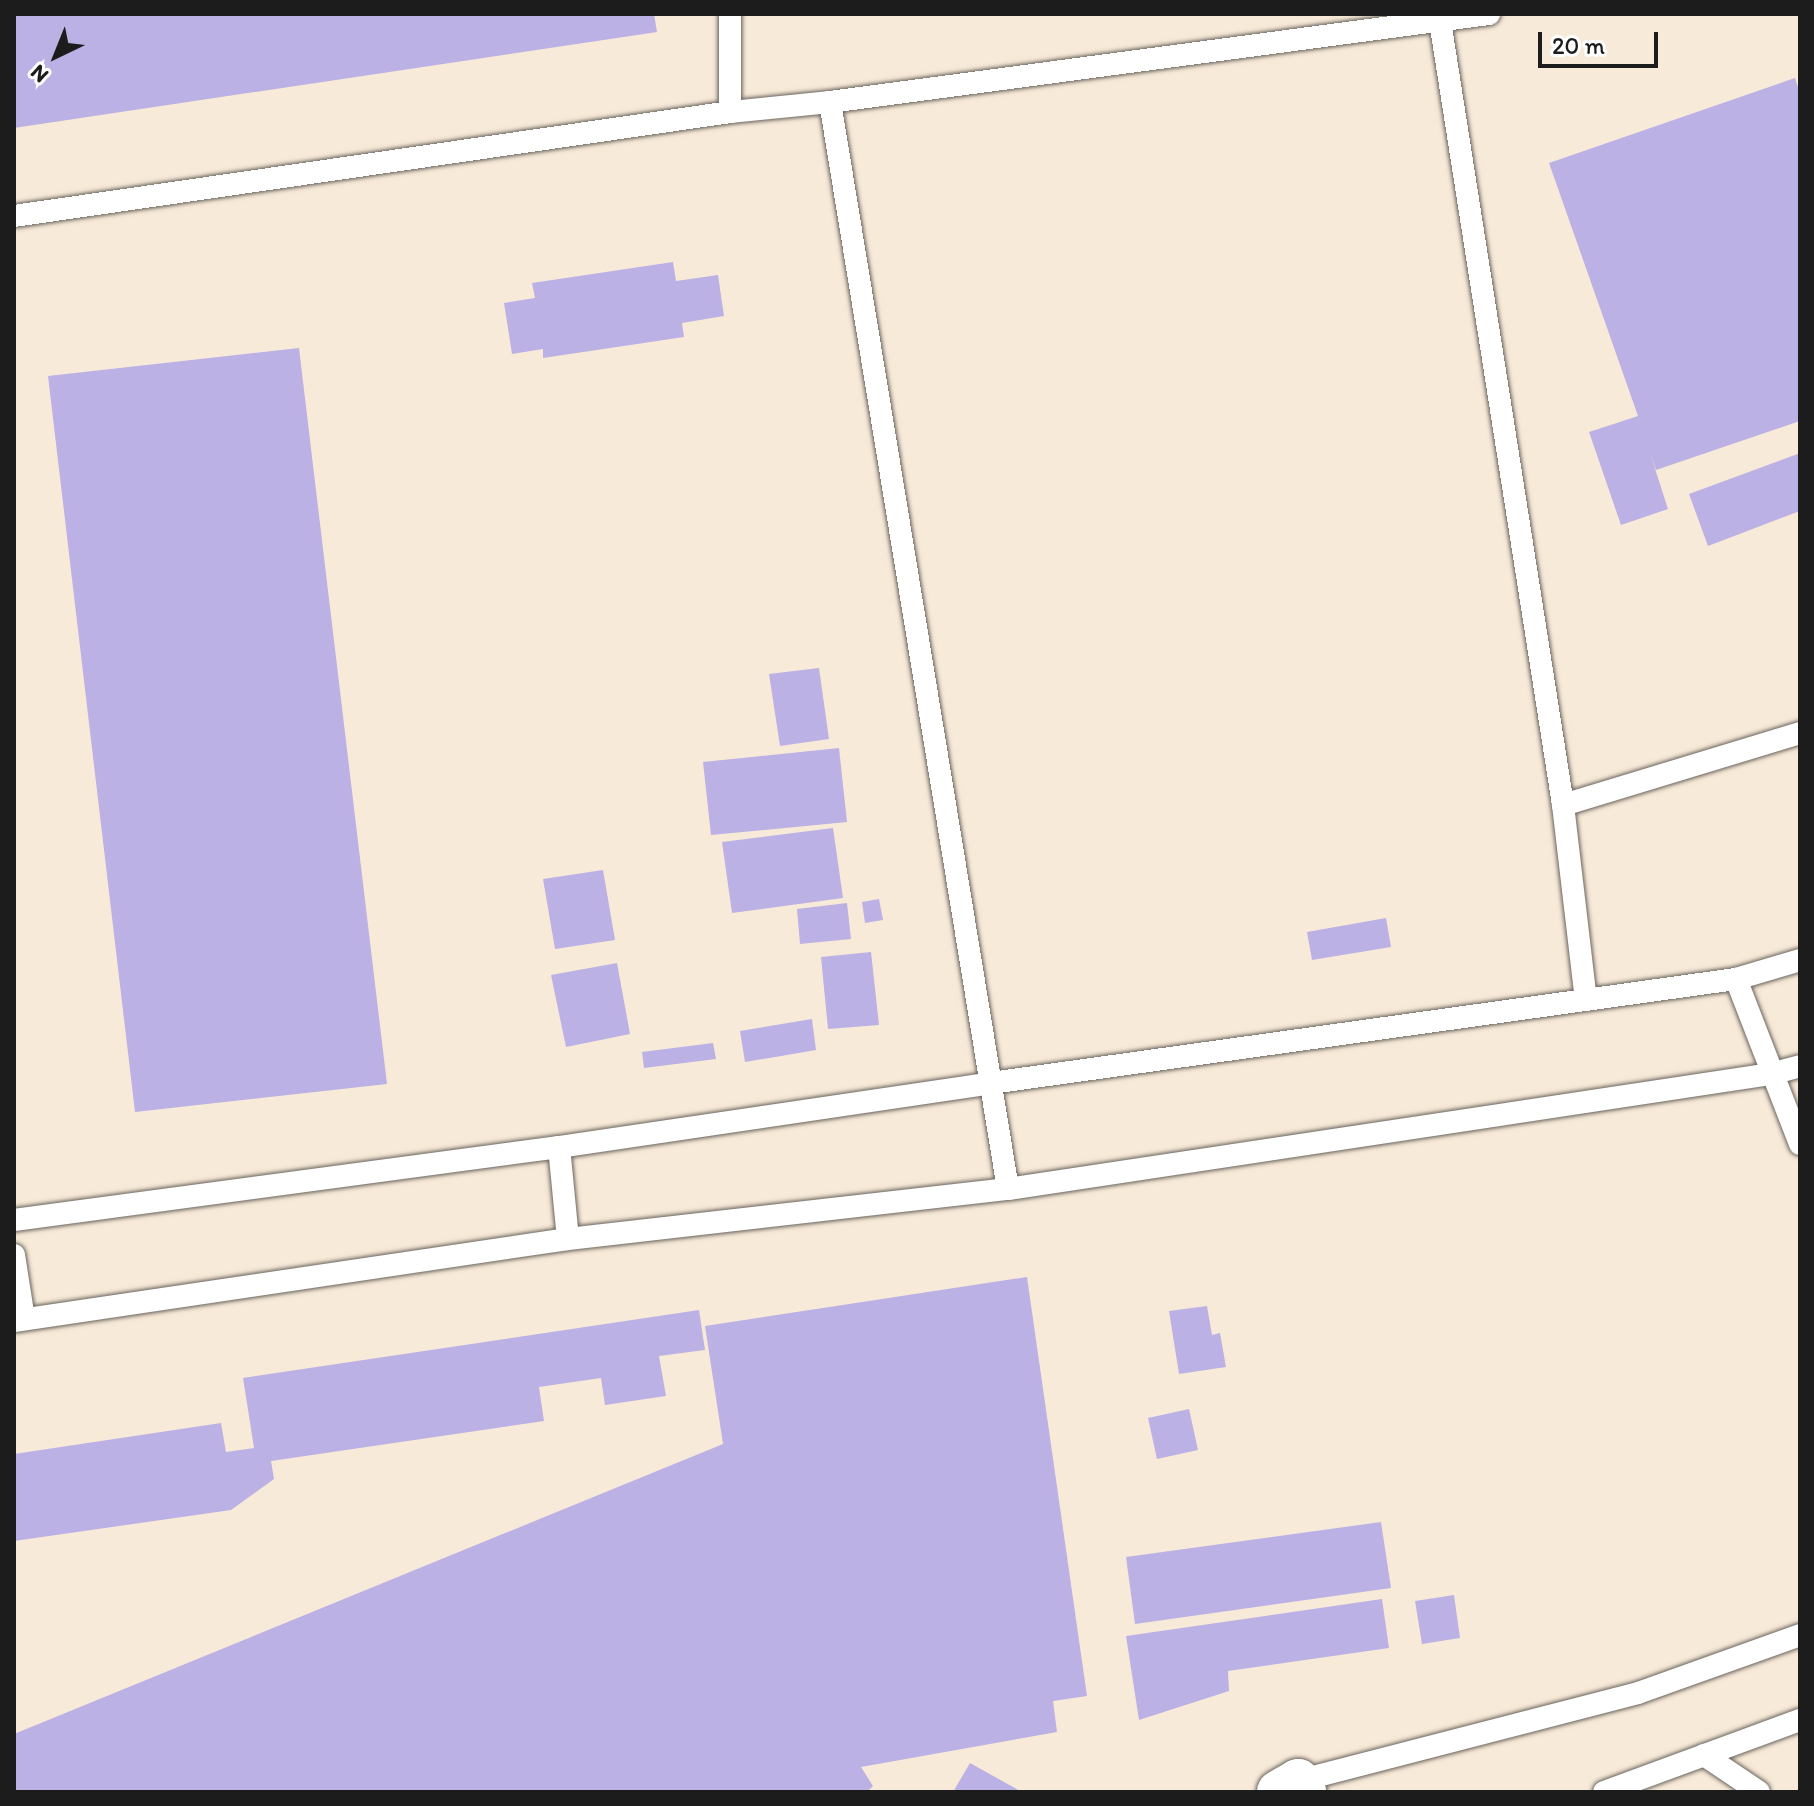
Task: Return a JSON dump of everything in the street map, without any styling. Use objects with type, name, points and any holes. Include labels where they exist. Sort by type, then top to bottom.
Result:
[{"type":"lane","points":[[730,14],[730,112]]},
{"type":"lane","points":[[14,216],[730,112],[830,102],[1489,14]]},
{"type":"lane","points":[[1440,21],[1563,805],[1586,1000]]},
{"type":"lane","points":[[830,102],[1008,1189]]},
{"type":"lane","points":[[1563,805],[1800,733]]},
{"type":"lane","points":[[14,1220],[559,1147],[1736,979],[1800,960]]},
{"type":"lane","points":[[1736,979],[1800,1144]]},
{"type":"lane","points":[[14,1255],[19,1320],[568,1239],[1008,1189],[1771,1074],[1800,1066]]},
{"type":"lane","points":[[559,1147],[568,1239]]},
{"type":"lane","points":[[1294,1788],[1638,1693],[1800,1635]]},
{"type":"lane","points":[[1604,1792],[1800,1720]]},
{"type":"lane","points":[[1704,1755],[1759,1792]]},
{"type":"building","points":[[14,14],[654,14],[657,32],[14,128]]},
{"type":"building","points":[[1795,78],[1800,93],[1800,421],[1656,470],[1650,453],[1668,509],[1621,525],[1589,432],[1638,416],[1549,163]]},
{"type":"building","points":[[673,262],[676,281],[718,275],[724,316],[682,323],[684,337],[543,358],[543,349],[512,354],[504,303],[535,298],[532,283]]},
{"type":"building","points":[[299,348],[387,1084],[135,1112],[48,376]]},
{"type":"building","points":[[1800,453],[1800,511],[1708,546],[1689,494]]},
{"type":"building","points":[[819,668],[829,739],[780,746],[769,674]]},
{"type":"building","points":[[839,748],[847,822],[711,835],[703,762]]},
{"type":"building","points":[[833,828],[843,898],[732,913],[722,842]]},
{"type":"building","points":[[603,870],[615,940],[555,949],[543,879]]},
{"type":"building","points":[[879,899],[883,920],[865,923],[862,902]]},
{"type":"building","points":[[847,903],[851,939],[800,944],[797,909]]},
{"type":"building","points":[[1386,918],[1391,947],[1312,960],[1307,932]]},
{"type":"building","points":[[871,952],[879,1025],[828,1029],[821,957]]},
{"type":"building","points":[[617,963],[630,1034],[566,1047],[551,975]]},
{"type":"building","points":[[812,1019],[816,1050],[745,1062],[740,1031]]},
{"type":"building","points":[[713,1043],[716,1059],[644,1068],[642,1052]]},
{"type":"building","points":[[1027,1277],[1087,1696],[1053,1701],[1057,1732],[861,1767],[873,1786],[867,1792],[14,1792],[14,1734],[723,1444],[705,1326]]},
{"type":"building","points":[[1207,1306],[1212,1335],[1220,1333],[1226,1367],[1179,1374],[1169,1311]]},
{"type":"building","points":[[699,1310],[705,1350],[659,1356],[666,1396],[605,1405],[601,1378],[539,1387],[544,1421],[271,1461],[274,1479],[231,1510],[14,1541],[14,1454],[221,1423],[226,1452],[254,1448],[243,1378]]},
{"type":"building","points":[[1189,1409],[1198,1450],[1157,1459],[1148,1418]]},
{"type":"building","points":[[1381,1522],[1391,1588],[1135,1624],[1126,1557]]},
{"type":"building","points":[[1454,1595],[1460,1638],[1422,1644],[1415,1601]]},
{"type":"building","points":[[1382,1599],[1389,1648],[1228,1671],[1229,1691],[1139,1720],[1126,1636]]},
{"type":"building","points":[[970,1763],[1022,1792],[953,1792]]}]
